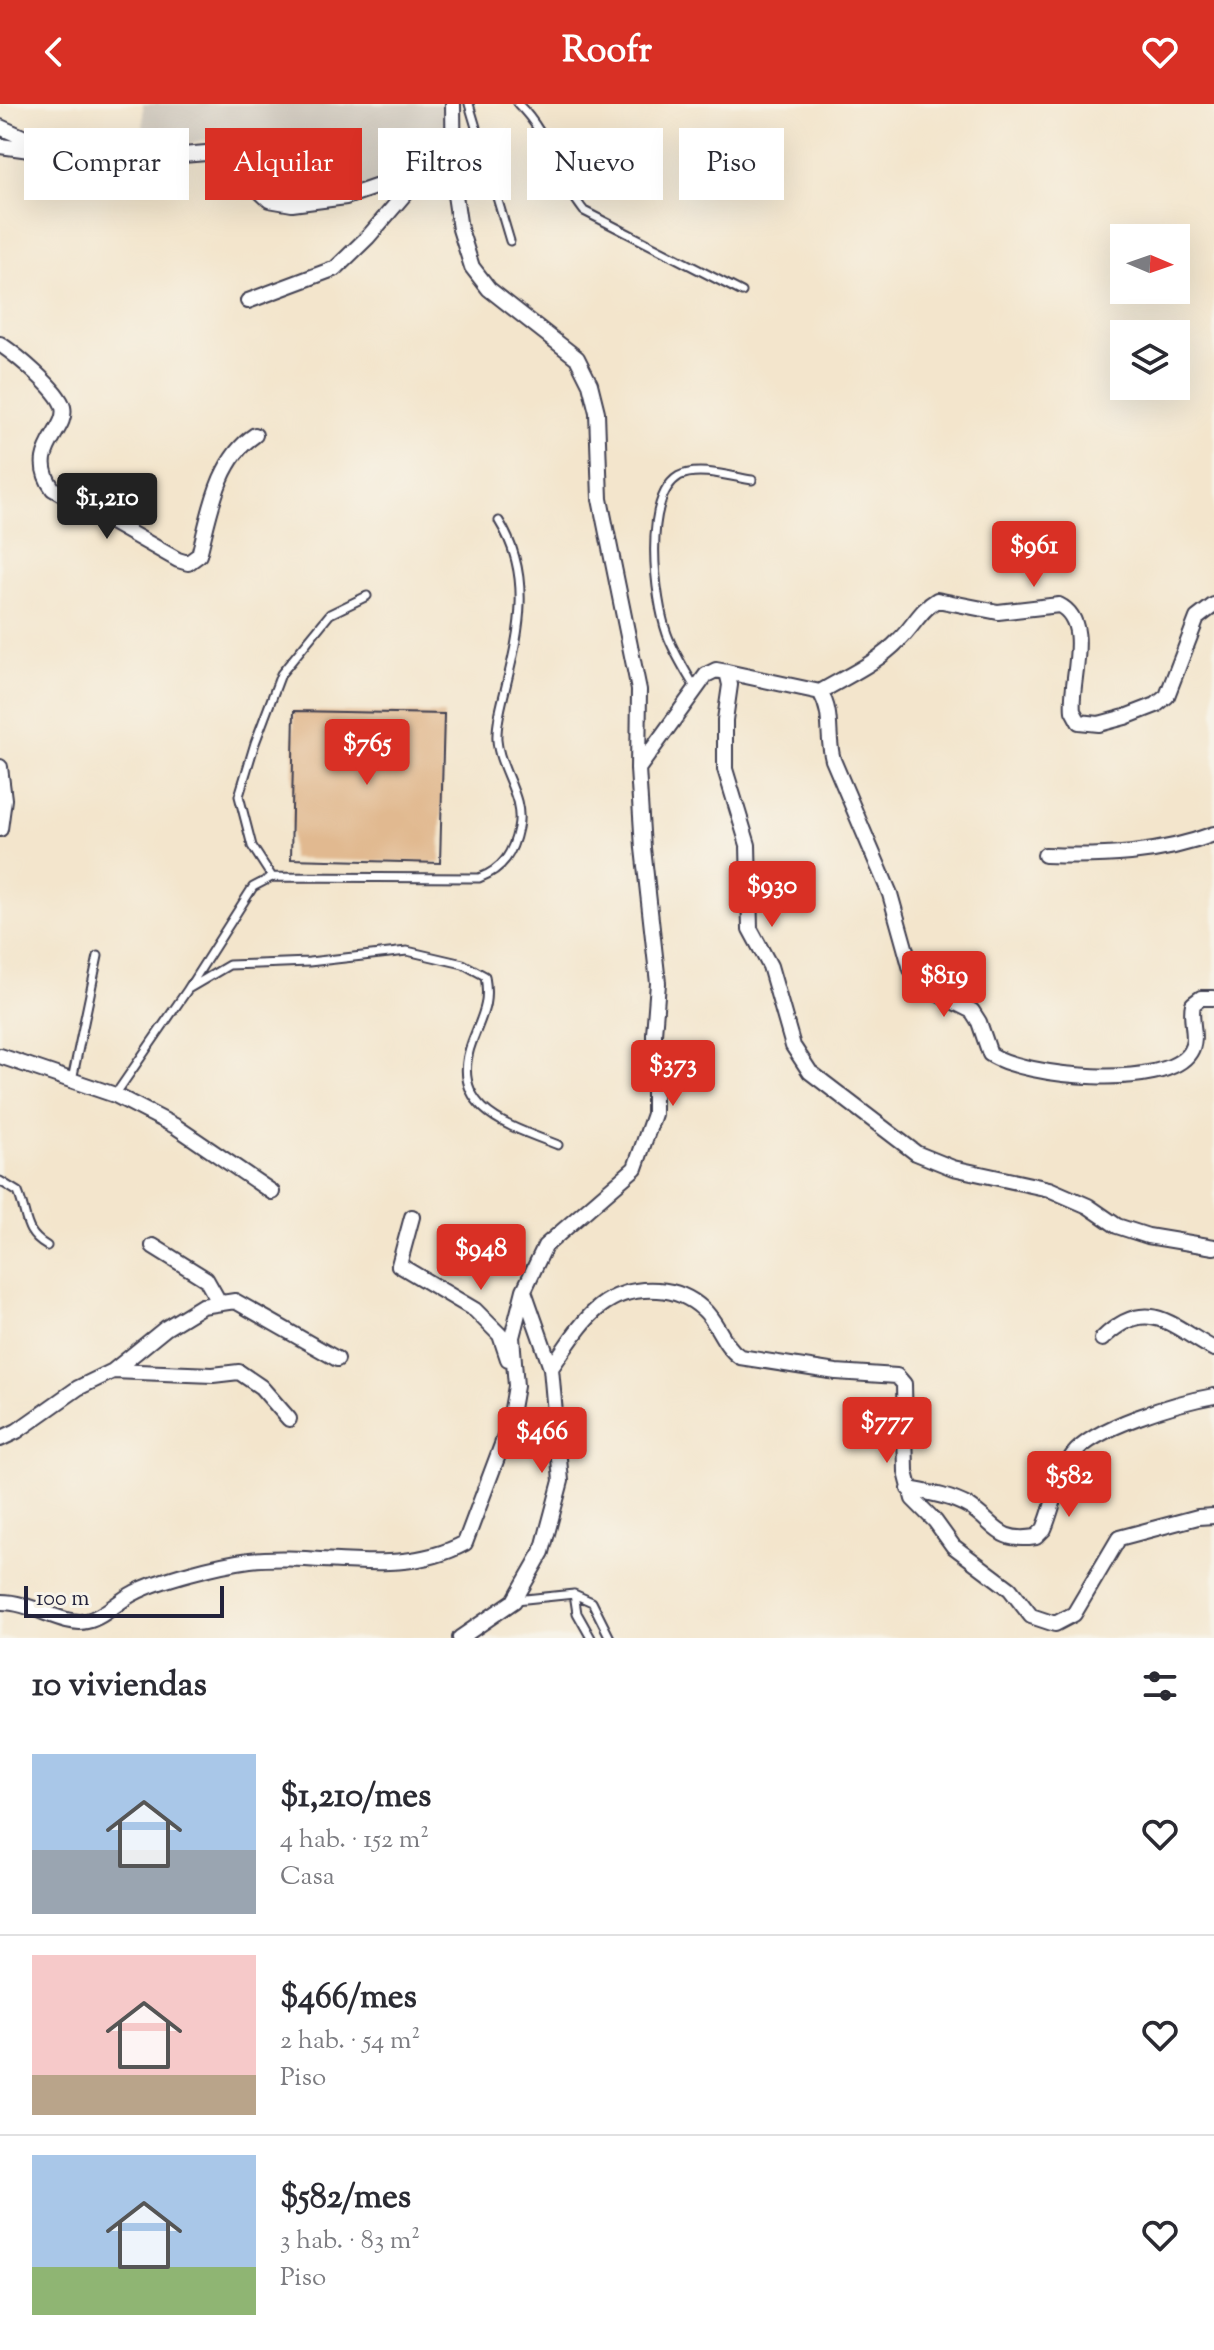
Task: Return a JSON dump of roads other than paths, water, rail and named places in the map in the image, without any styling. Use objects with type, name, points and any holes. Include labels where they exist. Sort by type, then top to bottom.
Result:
[{"type":"street","points":[[453,104],[454,128]]},
{"type":"street","points":[[0,127],[24,136]]},
{"type":"street","points":[[0,146],[24,150]]},
{"type":"street","points":[[189,154],[218,152],[269,200],[292,204],[346,197],[378,186]]},
{"type":"street","points":[[248,301],[336,268],[398,200]]},
{"type":"street","points":[[0,1602],[21,1601],[67,1621],[86,1622],[133,1593],[166,1579],[250,1560],[408,1562],[440,1556],[465,1543],[500,1457],[516,1386],[512,1337],[524,1290],[545,1246],[635,1168],[654,1114],[658,983],[649,922],[638,769],[639,690],[600,499],[597,412],[590,384],[577,358],[489,289],[472,267],[460,229],[458,200]]},
{"type":"street","points":[[0,344],[37,376],[61,403],[62,418],[49,440],[43,466],[44,477],[53,489],[178,560],[188,563],[199,555],[228,463],[236,449],[255,435]]},
{"type":"street","points":[[638,769],[706,675],[716,670],[820,692],[880,658],[900,640],[924,608],[937,600],[998,612],[1059,605],[1072,616],[1078,637],[1073,711],[1079,722],[1099,724],[1140,712],[1167,696],[1197,618],[1214,605]]},
{"type":"street","points":[[727,672],[730,685],[725,720],[725,769],[748,845],[750,929],[770,966],[793,1046],[810,1072],[916,1153],[953,1168],[1049,1189],[1088,1206],[1117,1226],[1148,1236],[1214,1247]]},
{"type":"street","points":[[820,692],[831,714],[829,743],[833,760],[890,894],[911,969],[934,992],[972,1011],[990,1054],[1018,1065],[1088,1076],[1169,1070],[1189,1055],[1193,1045],[1193,1004],[1201,998],[1214,998]]},
{"type":"street","points":[[0,767],[4,799],[0,829]]},
{"type":"street","points":[[1045,855],[1107,857],[1184,845],[1214,834]]},
{"type":"street","points":[[0,1056],[115,1095],[175,1126],[272,1192]]},
{"type":"street","points":[[412,1217],[399,1265],[464,1303],[500,1335],[516,1386]]},
{"type":"street","points":[[153,1246],[206,1279],[219,1302]]},
{"type":"street","points":[[551,1368],[585,1321],[607,1300],[636,1289],[677,1291],[703,1309],[732,1352],[740,1357],[836,1372],[897,1376],[904,1384],[909,1489],[953,1546],[1010,1589],[1031,1616],[1047,1623],[1065,1622],[1074,1614],[1119,1538],[1198,1517],[1214,1516]]},
{"type":"street","points":[[460,1638],[514,1601],[542,1552],[561,1481],[551,1368],[524,1290]]},
{"type":"street","points":[[0,1439],[78,1388],[113,1371],[166,1328],[202,1306],[235,1301],[337,1359]]},
{"type":"street","points":[[1102,1339],[1123,1323],[1161,1318],[1185,1328],[1214,1349]]},
{"type":"street","points":[[113,1371],[213,1375],[239,1372],[261,1387],[289,1419]]},
{"type":"street","points":[[909,1489],[948,1496],[973,1509],[998,1533],[1010,1538],[1036,1537],[1044,1529],[1071,1457],[1090,1438],[1169,1406],[1214,1396]]},
{"type":"lane","points":[[469,104],[510,241]]},
{"type":"lane","points":[[518,104],[544,134],[574,198],[584,211],[742,292]]},
{"type":"lane","points":[[696,689],[667,635],[657,592],[658,505],[680,476],[695,473],[752,480]]},
{"type":"lane","points":[[115,1095],[253,887],[272,877],[479,878],[495,872],[510,855],[519,825],[518,811],[497,740],[519,625],[522,584],[516,553],[499,521]]},
{"type":"lane","points":[[272,877],[252,846],[239,796],[255,743],[281,674],[330,614],[367,596]]},
{"type":"lane","points":[[188,989],[229,965],[309,962],[407,951],[463,964],[485,976],[489,999],[470,1046],[465,1078],[473,1099],[502,1124],[558,1145]]},
{"type":"lane","points":[[72,1080],[98,956]]},
{"type":"lane","points":[[0,1181],[18,1192],[27,1228],[32,1237],[47,1246]]},
{"type":"lane","points":[[574,1594],[577,1613],[591,1638]]},
{"type":"lane","points":[[514,1601],[574,1594],[592,1602],[610,1638]]}]
